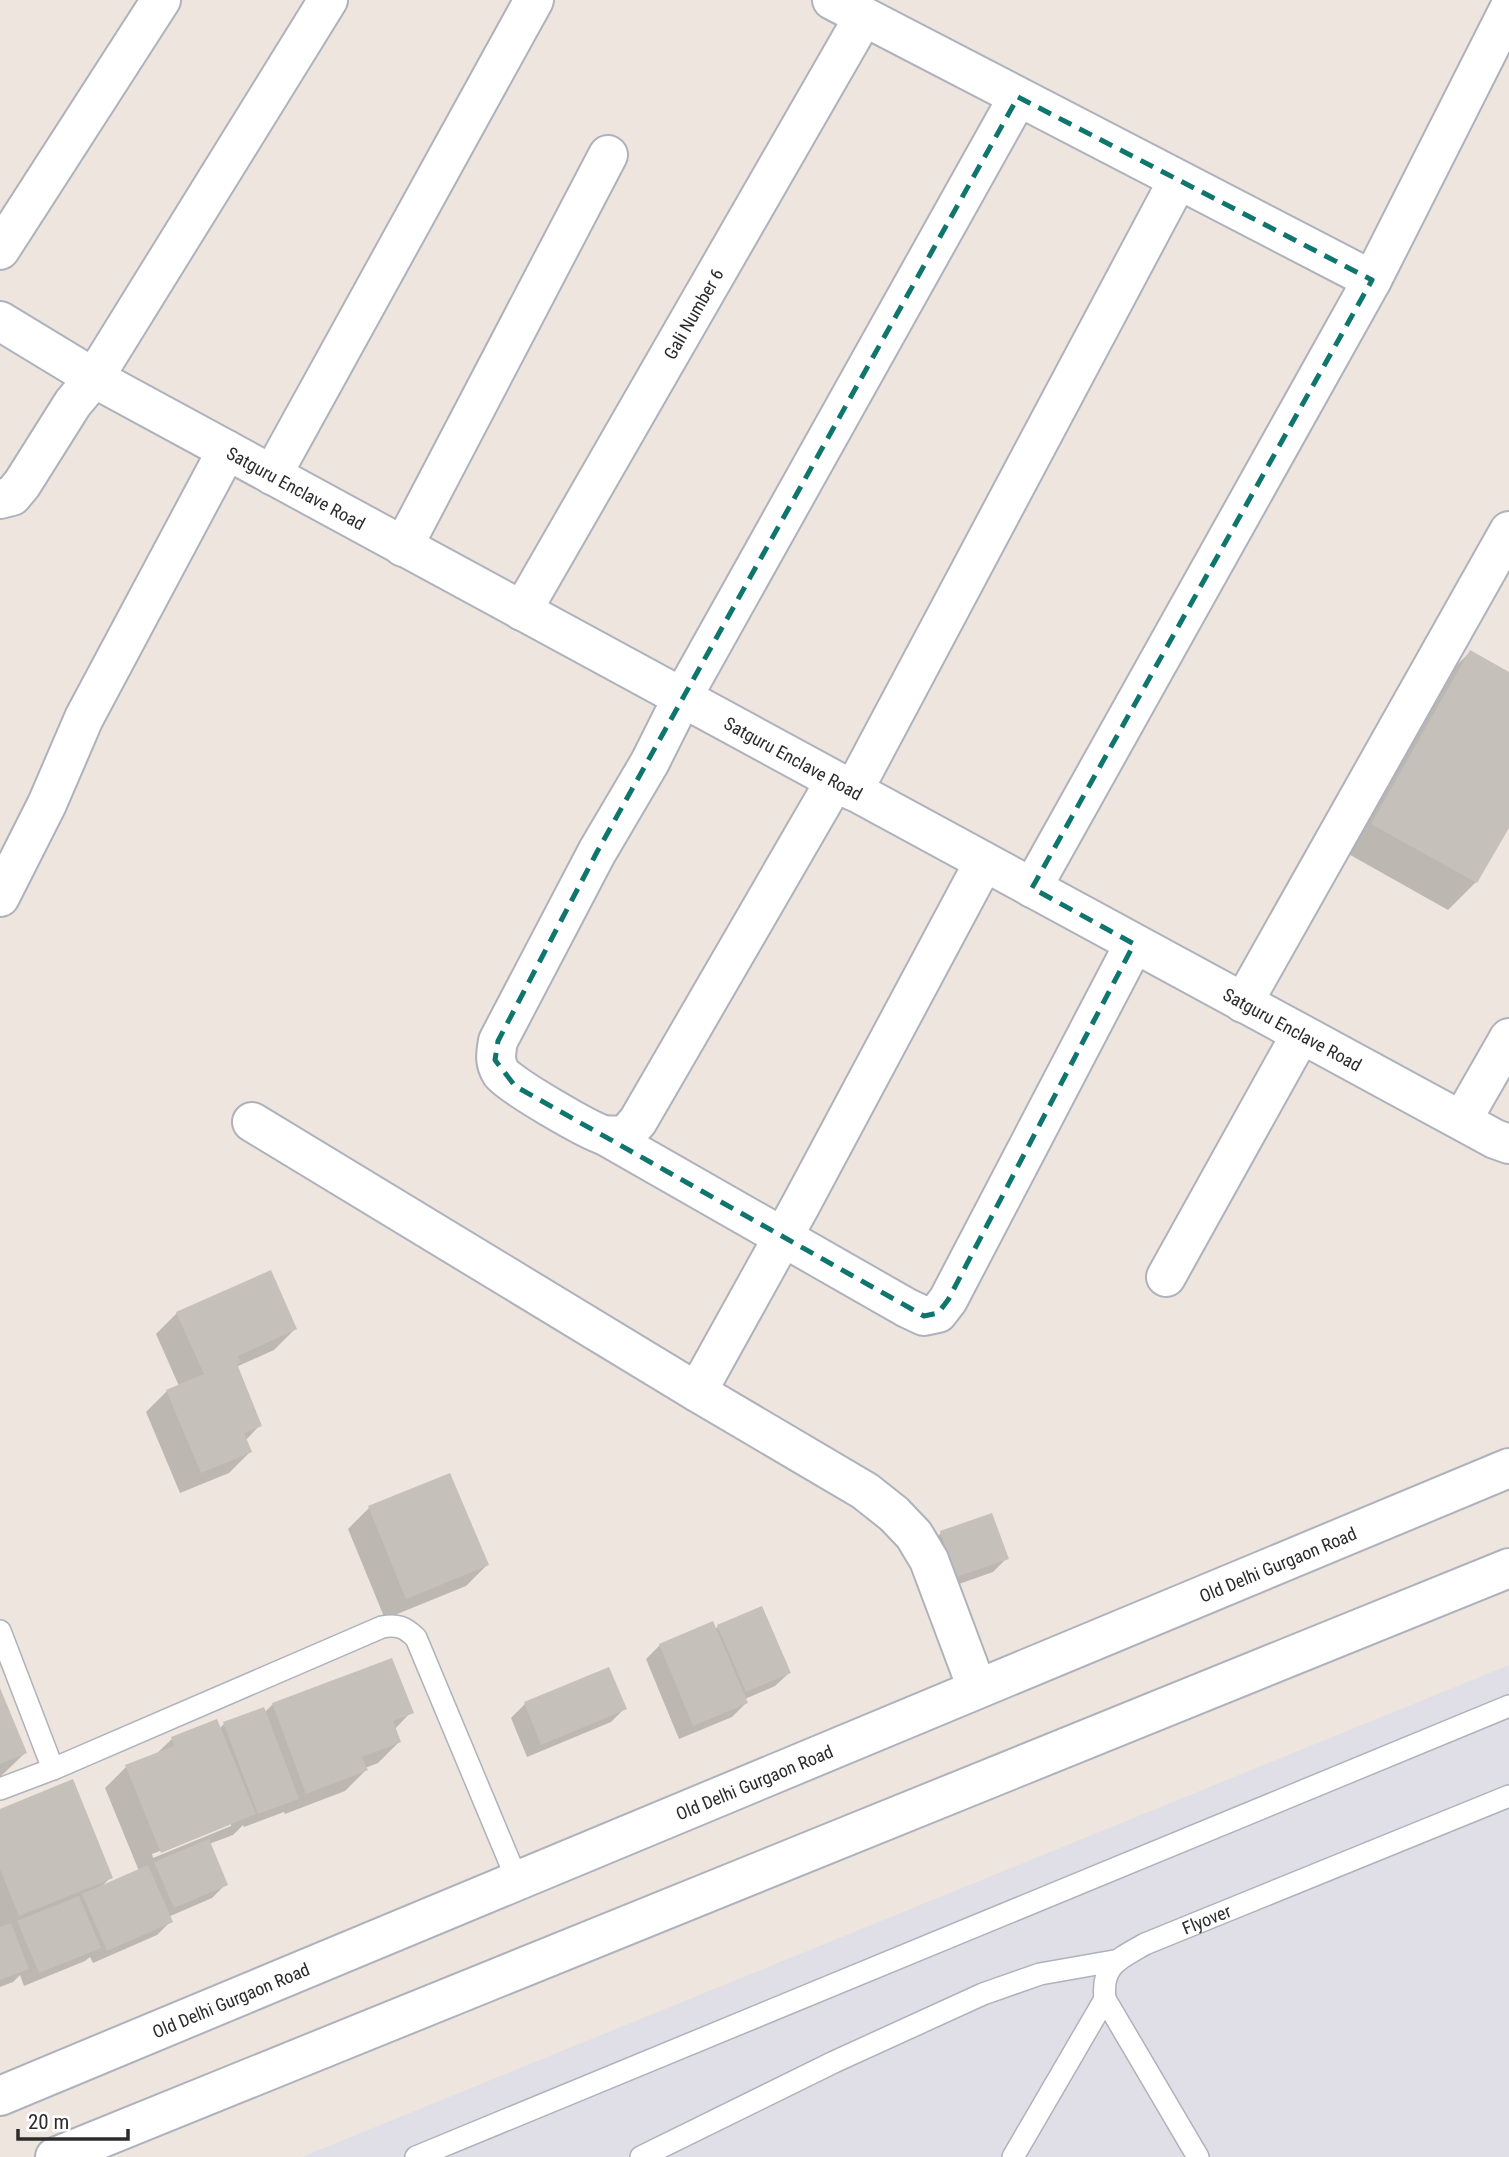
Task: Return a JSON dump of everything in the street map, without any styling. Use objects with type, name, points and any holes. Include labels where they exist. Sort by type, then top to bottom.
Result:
[{"type":"street","points":[[0,250],[161,0]]},
{"type":"street","points":[[4,504],[22,484],[73,403],[94,378],[328,0]]},
{"type":"street","points":[[272,475],[534,0]]},
{"type":"street","points":[[1032,888],[1372,280],[1509,9]]},
{"type":"street","points":[[871,12],[1018,97],[1372,280]]},
{"type":"street","name":"Gali Number 6","points":[[522,611],[871,12]]},
{"type":"street","points":[[1018,97],[682,698],[650,762],[591,863],[498,1041],[495,1060],[501,1074],[515,1086],[924,1316],[938,1313],[948,1300],[1134,944]]},
{"type":"street","points":[[403,547],[608,155]]},
{"type":"street","points":[[604,1135],[626,1135],[638,1121],[844,786],[1178,180]]},
{"type":"street","name":"Satguru Enclave Road","points":[[0,321],[94,378],[1462,1120],[1504,1146]]},
{"type":"street","points":[[0,897],[47,804],[83,718],[227,450]]},
{"type":"street","points":[[1242,1003],[1509,531]]},
{"type":"street","points":[[697,1392],[985,862]]},
{"type":"street","points":[[1166,1277],[1301,1034]]},
{"type":"street","points":[[1462,1120],[1509,1038]]},
{"type":"street","points":[[252,1122],[865,1491],[907,1528],[929,1560],[977,1688]]},
{"type":"street","name":"Old Delhi Gurgaon Road","points":[[0,2096],[1509,1468]]},
{"type":"street","points":[[55,2157],[1509,1568]]},
{"type":"lane","points":[[0,1789],[53,1769],[382,1627],[394,1625],[406,1628],[416,1637],[517,1882]]},
{"type":"lane","points":[[0,1631],[53,1769]]},
{"type":"lane","points":[[416,2157],[1509,1706]]},
{"type":"lane","name":"Flyover","points":[[641,2157],[834,2062],[983,1994],[1040,1973],[1114,1961],[1145,1944],[1509,1796]]},
{"type":"lane","points":[[1114,1961],[1103,1983],[1105,1999],[1198,2157]]},
{"type":"lane","points":[[1013,2157],[1105,1999]]},
{"type":"highlighted area","points":[[1018,97],[1372,280],[1032,888],[1134,944],[948,1300],[938,1313],[924,1316],[515,1086],[495,1060],[498,1041],[597,852]]},
{"type":"shaded area","points":[[1509,1665],[1509,2157],[302,2157]]},
{"type":"building","points":[[1470,650],[1509,672],[1509,828],[1477,883],[1371,824]]},
{"type":"building","points":[[271,1270],[297,1329],[238,1356],[241,1362],[237,1364],[262,1426],[244,1433],[252,1452],[201,1473],[166,1390],[204,1374],[176,1312]]},
{"type":"building","points":[[450,1473],[489,1565],[406,1599],[368,1506]]},
{"type":"building","points":[[992,1513],[1009,1559],[956,1577],[940,1531]]},
{"type":"building","points":[[762,1606],[791,1673],[746,1692],[717,1625]]},
{"type":"building","points":[[713,1621],[748,1703],[693,1726],[659,1644]]},
{"type":"building","points":[[392,1658],[414,1713],[393,1721],[401,1742],[362,1757],[368,1770],[306,1794],[272,1703]]},
{"type":"building","points":[[609,1667],[627,1709],[541,1745],[524,1702]]},
{"type":"building","points":[[0,1688],[27,1753],[0,1764]]},
{"type":"building","points":[[264,1707],[299,1799],[258,1814],[223,1722]]},
{"type":"building","points":[[217,1719],[256,1814],[161,1853],[125,1765],[174,1746],[171,1737]]},
{"type":"building","points":[[73,1779],[113,1878],[19,1916],[0,1869],[0,1809]]},
{"type":"building","points":[[209,1839],[228,1885],[174,1908],[154,1862]]},
{"type":"building","points":[[148,1865],[173,1922],[107,1951],[82,1894]]},
{"type":"building","points":[[79,1896],[101,1948],[39,1973],[17,1921]]},
{"type":"building","points":[[11,1923],[29,1969],[0,1980],[0,1927]]}]
